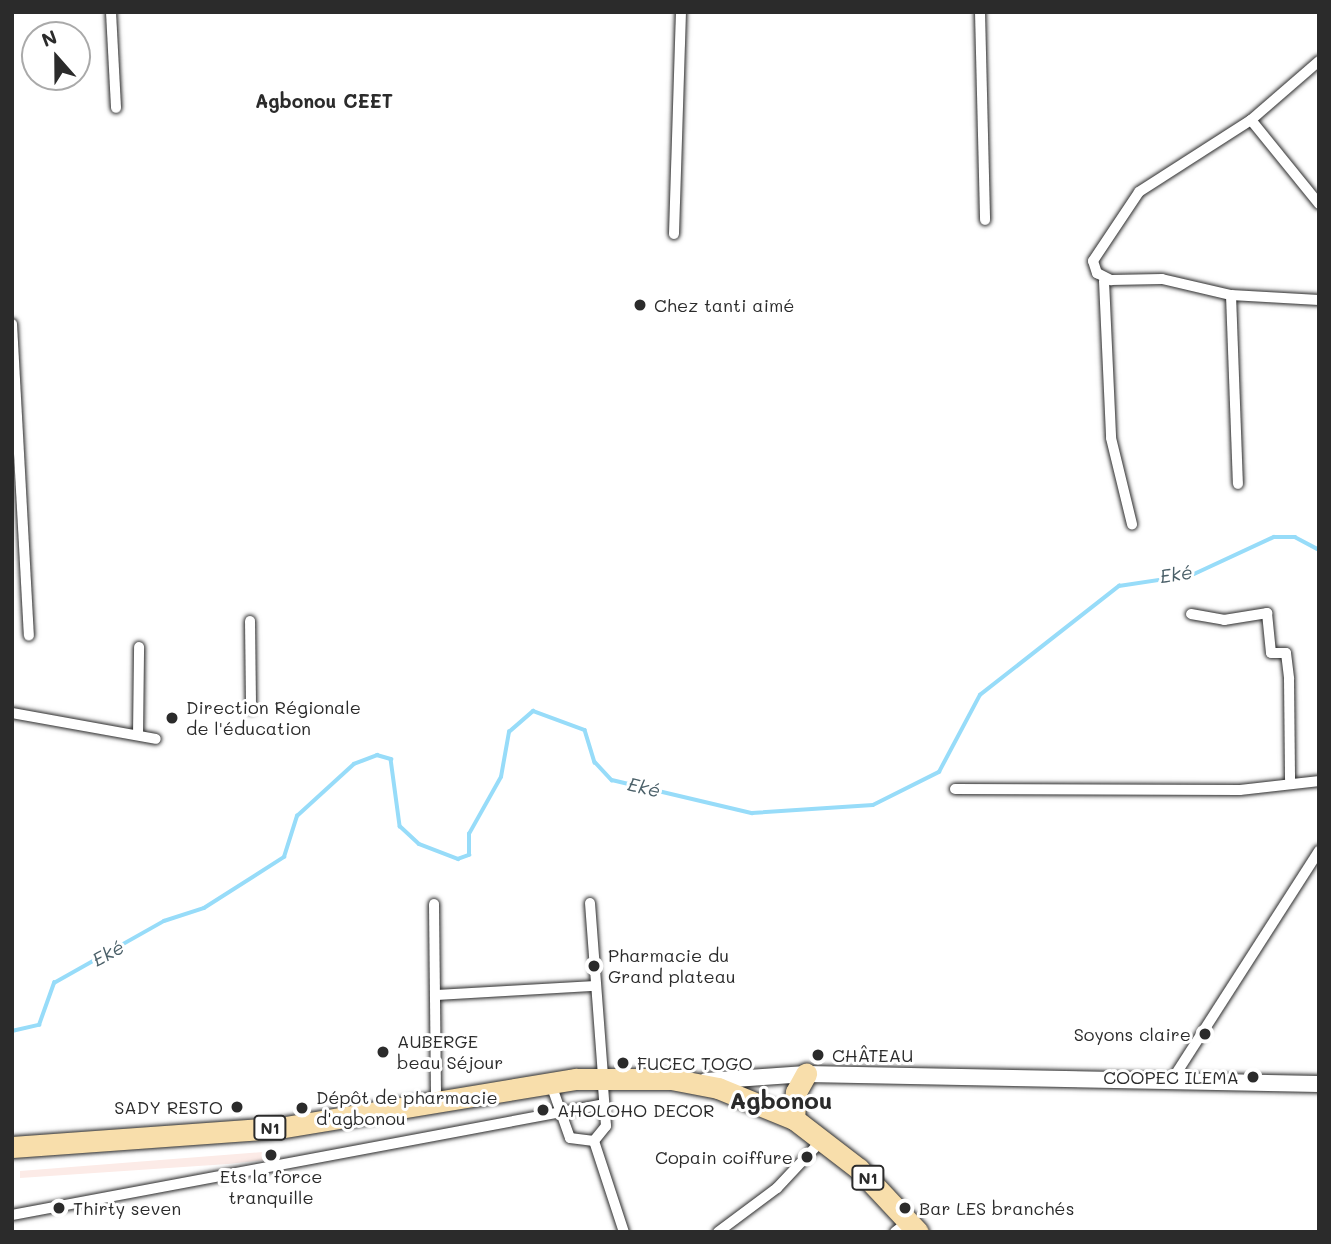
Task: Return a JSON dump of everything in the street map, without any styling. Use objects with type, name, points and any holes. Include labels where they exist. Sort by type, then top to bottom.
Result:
[{"type":"highway","points":[[806,1074],[809,1130]]},
{"type":"highway","name":"N1","points":[[526,1088],[603,1089],[691,1082],[809,1130],[907,1228]]},
{"type":"highway","name":"N1","points":[[12,1147],[265,1129],[526,1088],[699,1094],[809,1130]]},
{"type":"main road","points":[[691,1082],[806,1074],[1319,1084]]},
{"type":"street","points":[[111,12],[116,108]]},
{"type":"street","points":[[674,234],[681,12]]},
{"type":"street","points":[[980,12],[985,220]]},
{"type":"street","points":[[1319,61],[1251,120],[1139,191],[1093,261],[1097,273],[1111,280],[1162,279],[1231,295],[1319,300]]},
{"type":"street","points":[[1251,120],[1319,204]]},
{"type":"street","points":[[1104,281],[1111,438],[1132,524]]},
{"type":"street","points":[[1231,295],[1238,484]]},
{"type":"street","points":[[12,324],[18,545],[29,636]]},
{"type":"street","points":[[1191,614],[1224,620],[1267,613],[1271,653],[1286,653],[1289,679],[1290,782]]},
{"type":"street","points":[[250,621],[251,709]]},
{"type":"street","points":[[138,735],[139,647]]},
{"type":"street","points":[[12,713],[156,739]]},
{"type":"street","points":[[955,789],[1240,790],[1290,782],[1319,781]]},
{"type":"street","points":[[1170,1083],[1319,851]]},
{"type":"street","points":[[590,903],[606,1126],[594,1141]]},
{"type":"street","points":[[434,904],[436,1103]]},
{"type":"street","points":[[437,995],[595,986]]},
{"type":"street","points":[[12,1215],[559,1113],[603,1089]]},
{"type":"street","points":[[553,1090],[570,1138],[594,1141]]},
{"type":"street","points":[[718,1232],[777,1188],[809,1130]]},
{"type":"street","points":[[594,1141],[624,1232]]},
{"type":"shaded area","points":[[275,1151],[276,1159],[20,1178],[20,1171]]},
{"type":"waterway","name":"Eké","points":[[12,1031],[39,1025],[54,983],[164,921],[204,908],[284,857],[297,816],[354,764],[377,755],[391,759],[400,826],[419,844],[458,859],[469,855],[469,834],[501,777],[509,732],[533,711],[585,730],[595,762],[612,780],[752,813],[873,805],[939,772],[980,695],[1119,586],[1192,575],[1274,537],[1295,537],[1319,550]]},
{"type":"place","name":"Chez tanti aimé","points":[[640,305]]},
{"type":"place","name":"Direction Régionale de l'éducation","points":[[172,718]]},
{"type":"place","name":"Pharmacie du Grand plateau","points":[[594,966]]},
{"type":"place","name":"Soyons claire","points":[[1205,1034]]},
{"type":"place","name":"AUBERGE beau Séjour","points":[[383,1052]]},
{"type":"place","name":"CHÂTEAU","points":[[818,1055]]},
{"type":"place","name":"FUCEC TOGO","points":[[623,1063]]},
{"type":"place","name":"COOPEC ILEMA","points":[[1253,1077]]},
{"type":"place","name":"SADY RESTO","points":[[237,1107]]},
{"type":"place","name":"Dépôt de pharmacie d'agbonou","points":[[302,1108]]},
{"type":"place","name":"AHOLOHO DECOR","points":[[543,1110]]},
{"type":"place","name":"Ets la force tranquille","points":[[271,1155]]},
{"type":"place","name":"Copain coiffure","points":[[807,1157]]},
{"type":"place","name":"Thirty seven","points":[[59,1208]]},
{"type":"place","name":"Bar LES branchés","points":[[905,1208]]},
{"type":"district","name":"Agbonou CEET","points":[[324,101]]},
{"type":"district","name":"Agbonou","points":[[781,1100]]}]
